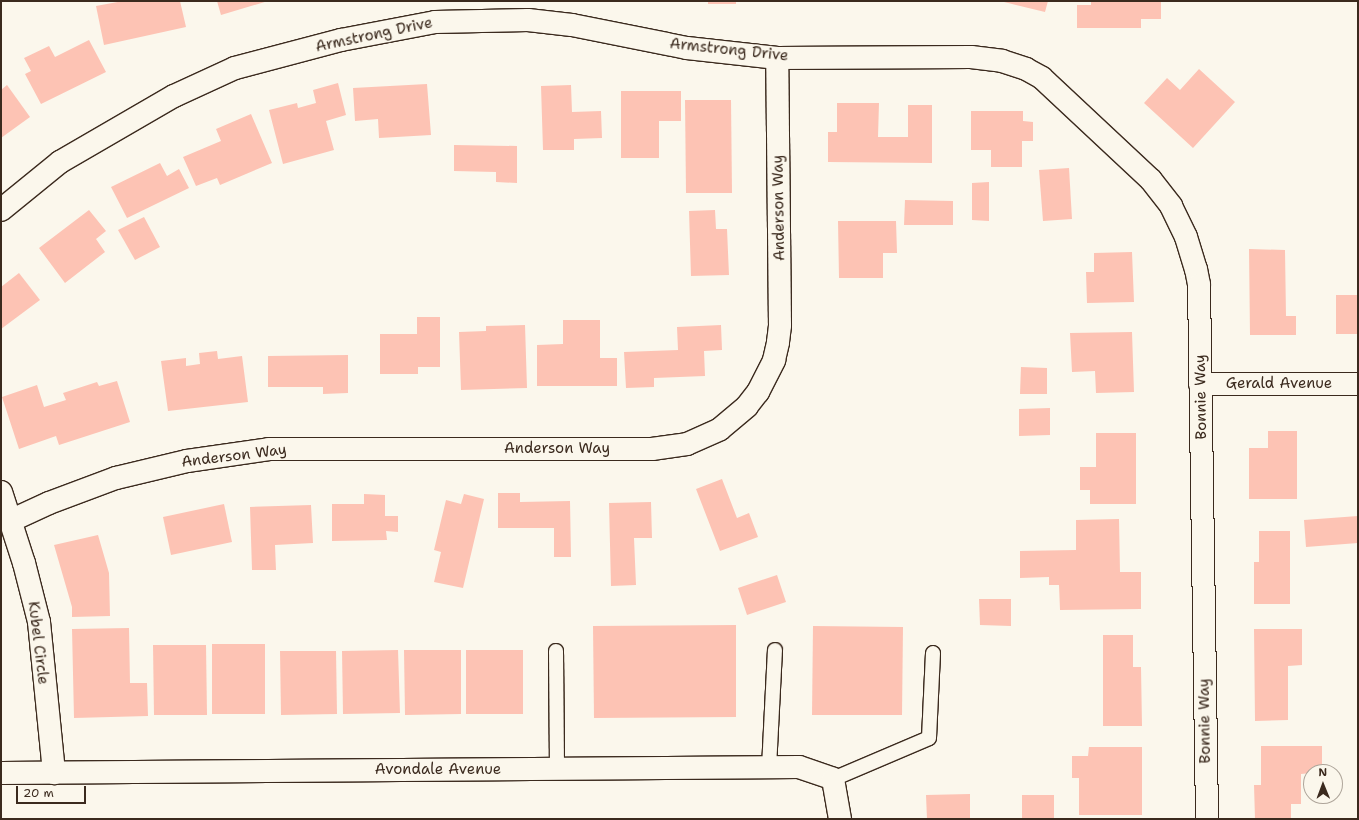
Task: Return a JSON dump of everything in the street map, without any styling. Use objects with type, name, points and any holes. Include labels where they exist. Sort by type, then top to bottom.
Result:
[{"type":"street","name":"Armstrong Drive","points":[[1,210],[60,162],[174,96],[235,68],[387,30],[435,22],[528,20],[572,25],[687,48],[777,58],[971,57],[1002,61]]},
{"type":"street","name":"Anderson Way","points":[[10,521],[49,503],[116,478],[187,461],[262,450],[652,449],[687,444],[720,429],[734,419],[758,392],[774,360],[778,342],[780,325],[777,58]]},
{"type":"street","name":"Bonnie Way","points":[[1002,61],[1026,69],[1042,78],[1151,180],[1171,206],[1186,236],[1199,285],[1207,819]]},
{"type":"street","name":"Gerald Avenue","points":[[1200,384],[1358,384]]},
{"type":"street","name":"Kubel Circle","points":[[1,492],[24,564],[39,622],[54,773]]},
{"type":"street","name":"Avondale Avenue","points":[[1,773],[799,768],[833,779]]},
{"type":"street","points":[[833,779],[840,819]]},
{"type":"lane","points":[[770,768],[775,650]]},
{"type":"lane","points":[[556,651],[557,769]]},
{"type":"lane","points":[[833,779],[929,738],[933,654]]},
{"type":"building","points":[[123,1],[180,1],[186,27],[104,45],[96,6]]},
{"type":"building","points":[[217,1],[268,1],[221,15]]},
{"type":"building","points":[[708,1],[736,1],[736,4],[708,4]]},
{"type":"building","points":[[1000,1],[1048,1],[1045,12]]},
{"type":"building","points":[[1091,1],[1161,1],[1161,19],[1141,19],[1141,28],[1077,28],[1077,5],[1091,5]]},
{"type":"building","points":[[89,40],[106,72],[41,104],[25,74],[31,71],[24,58],[49,46],[55,57]]},
{"type":"building","points":[[1199,69],[1235,102],[1193,148],[1144,103],[1167,78],[1180,90]]},
{"type":"building","points":[[338,83],[346,115],[326,121],[334,150],[283,164],[269,110],[297,103],[298,108],[316,103],[313,90]]},
{"type":"building","points":[[427,84],[431,135],[379,138],[378,119],[355,121],[353,88]]},
{"type":"building","points":[[7,85],[30,117],[1,138],[1,90]]},
{"type":"building","points":[[571,85],[572,112],[601,111],[602,138],[574,139],[574,150],[543,150],[541,86]]},
{"type":"building","points":[[621,91],[681,91],[681,121],[659,121],[659,158],[621,158]]},
{"type":"building","points":[[685,100],[731,100],[732,193],[686,193]]},
{"type":"building","points":[[837,103],[879,103],[878,137],[908,137],[908,105],[932,105],[932,163],[828,162],[828,132],[837,132]]},
{"type":"building","points":[[971,111],[1023,111],[1023,121],[1033,122],[1033,141],[1022,141],[1022,167],[991,167],[991,150],[971,150]]},
{"type":"building","points":[[251,114],[272,163],[220,185],[217,178],[196,186],[183,157],[221,141],[216,129]]},
{"type":"building","points":[[454,145],[517,146],[517,183],[496,182],[496,172],[454,171]]},
{"type":"building","points":[[160,163],[167,176],[179,169],[189,188],[127,218],[111,187]]},
{"type":"building","points":[[1069,168],[1072,219],[1043,221],[1039,170]]},
{"type":"building","points":[[989,182],[989,221],[972,220],[972,183]]},
{"type":"building","points":[[905,200],[953,201],[953,225],[904,225]]},
{"type":"building","points":[[89,210],[106,231],[96,239],[105,252],[65,283],[39,248]]},
{"type":"building","points":[[715,210],[716,229],[727,229],[729,275],[691,276],[689,211]]},
{"type":"building","points":[[144,217],[160,247],[135,260],[118,230]]},
{"type":"building","points":[[838,221],[896,221],[897,253],[883,253],[883,278],[839,278]]},
{"type":"building","points":[[1249,249],[1285,250],[1286,316],[1296,316],[1296,335],[1250,335]]},
{"type":"building","points":[[1132,252],[1134,302],[1087,303],[1086,272],[1094,272],[1094,253]]},
{"type":"building","points":[[19,273],[40,300],[1,329],[1,287]]},
{"type":"building","points":[[1336,295],[1358,295],[1358,334],[1336,334]]},
{"type":"building","points":[[417,317],[440,317],[440,367],[418,367],[418,374],[380,374],[380,334],[417,334]]},
{"type":"building","points":[[563,320],[600,320],[600,358],[617,358],[617,386],[537,386],[537,345],[563,344]]},
{"type":"building","points":[[525,325],[527,388],[461,390],[459,332],[486,331],[486,326]]},
{"type":"building","points":[[721,325],[722,350],[704,351],[705,376],[654,378],[654,387],[626,388],[624,352],[678,350],[677,327]]},
{"type":"building","points":[[1132,332],[1134,392],[1096,393],[1095,371],[1072,372],[1070,333]]},
{"type":"building","points":[[217,351],[218,359],[242,356],[248,402],[168,411],[161,361],[186,358],[186,366],[200,364],[199,353]]},
{"type":"building","points":[[348,355],[348,393],[323,394],[323,387],[268,387],[268,356]]},
{"type":"building","points":[[1021,367],[1047,368],[1047,394],[1020,394]]},
{"type":"building","points":[[117,381],[130,422],[59,445],[56,436],[19,449],[2,397],[37,385],[44,407],[66,400],[63,393],[97,382],[99,386]]},
{"type":"building","points":[[1050,408],[1050,435],[1019,436],[1019,409]]},
{"type":"building","points":[[1268,431],[1297,431],[1297,499],[1249,499],[1249,448],[1268,448]]},
{"type":"building","points":[[1096,433],[1136,433],[1136,504],[1090,504],[1090,490],[1080,490],[1080,467],[1096,467]]},
{"type":"building","points":[[722,479],[737,518],[749,513],[758,537],[720,551],[696,489]]},
{"type":"building","points":[[498,493],[520,493],[520,502],[570,501],[571,557],[554,557],[554,528],[498,528]]},
{"type":"building","points":[[364,494],[385,495],[385,516],[398,516],[398,532],[386,531],[387,540],[332,541],[332,504],[364,504]]},
{"type":"building","points":[[464,494],[484,499],[463,588],[434,582],[441,552],[434,550],[446,500],[461,504]]},
{"type":"building","points":[[651,502],[652,538],[634,538],[636,585],[611,586],[609,503]]},
{"type":"building","points":[[224,504],[232,542],[171,555],[163,517]]},
{"type":"building","points":[[311,505],[313,543],[275,545],[276,570],[252,570],[250,507]]},
{"type":"building","points":[[1358,516],[1358,543],[1306,547],[1304,520]]},
{"type":"building","points":[[1119,519],[1120,572],[1141,572],[1141,609],[1060,610],[1059,585],[1049,585],[1049,577],[1020,578],[1020,551],[1076,550],[1076,520]]},
{"type":"building","points":[[1259,531],[1290,531],[1290,604],[1254,604],[1254,562],[1259,562]]},
{"type":"building","points":[[98,535],[109,573],[110,616],[72,617],[72,607],[54,545]]},
{"type":"building","points":[[777,575],[786,602],[747,615],[738,588]]},
{"type":"building","points":[[979,599],[1011,599],[1011,626],[980,625]]},
{"type":"building","points":[[736,625],[736,717],[594,718],[593,626]]},
{"type":"building","points":[[813,626],[903,627],[902,715],[812,715]]},
{"type":"building","points":[[129,628],[130,683],[147,683],[148,716],[74,718],[72,629]]},
{"type":"building","points":[[1254,629],[1302,629],[1302,665],[1288,666],[1288,720],[1255,721]]},
{"type":"building","points":[[1103,635],[1133,635],[1133,667],[1141,667],[1142,726],[1103,726]]},
{"type":"building","points":[[212,644],[265,644],[265,714],[212,714]]},
{"type":"building","points":[[153,645],[206,645],[207,715],[154,715]]},
{"type":"building","points":[[398,650],[400,713],[343,714],[342,651]]},
{"type":"building","points":[[404,650],[461,650],[461,714],[405,715]]},
{"type":"building","points":[[466,650],[523,650],[523,714],[466,714]]},
{"type":"building","points":[[280,651],[336,651],[337,714],[281,715]]},
{"type":"building","points":[[1261,746],[1322,746],[1322,764],[1303,764],[1303,774],[1301,774],[1301,804],[1291,804],[1291,819],[1255,819],[1254,785],[1261,785]]},
{"type":"building","points":[[1089,747],[1142,747],[1142,815],[1079,815],[1079,778],[1072,778],[1072,756],[1088,756]]},
{"type":"building","points":[[970,794],[970,819],[927,819],[926,795]]},
{"type":"building","points":[[1022,795],[1054,795],[1054,819],[1022,819]]}]
